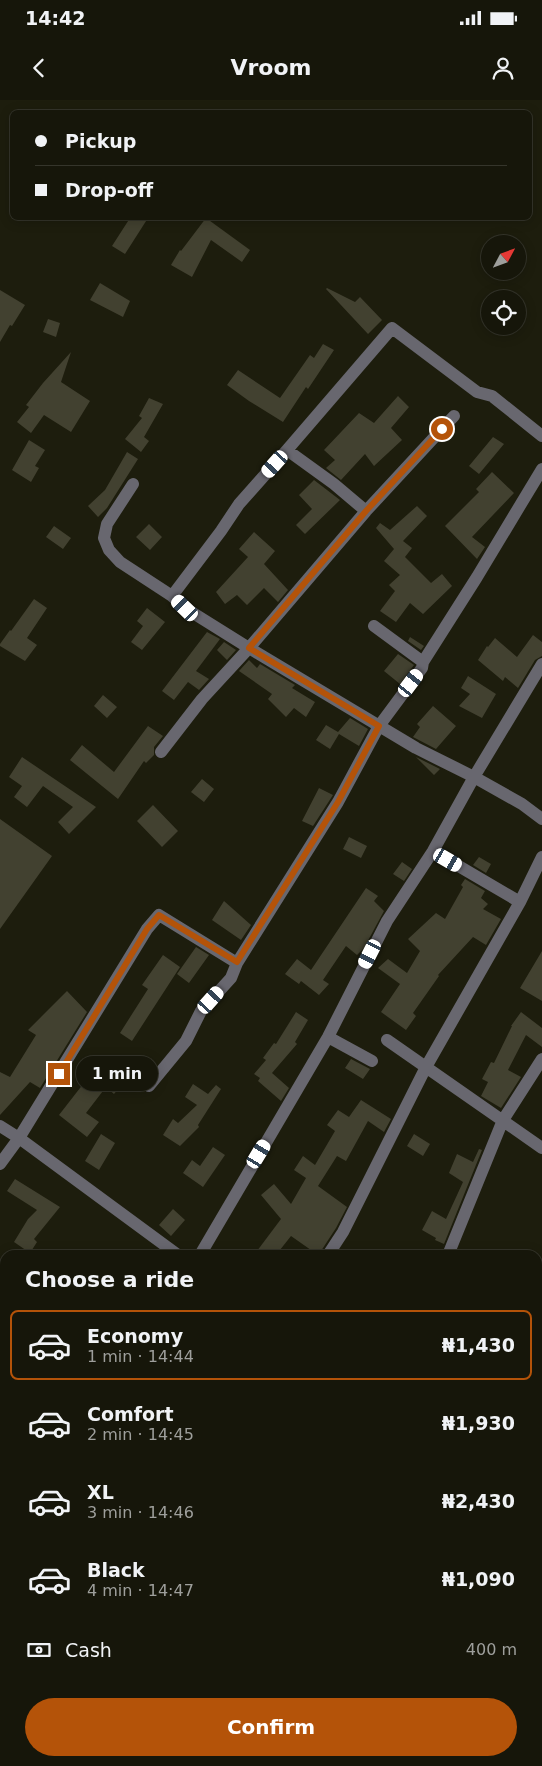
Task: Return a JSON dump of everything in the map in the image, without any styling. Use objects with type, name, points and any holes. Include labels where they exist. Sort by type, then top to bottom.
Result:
[{"type":"street","points":[[172,596],[239,504],[392,328],[476,392],[492,396],[542,436]]},
{"type":"street","points":[[162,752],[202,699],[249,648],[366,511],[454,416]]},
{"type":"street","points":[[287,450],[334,484],[366,511]]},
{"type":"street","points":[[150,1086],[186,1040],[201,1011],[231,978],[237,962],[338,802],[379,726],[422,668],[423,662],[542,469]]},
{"type":"street","points":[[133,484],[108,524],[104,538],[109,550],[120,562],[172,596],[185,608],[249,648],[416,748],[522,804],[542,819]]},
{"type":"street","points":[[374,626],[423,662]]},
{"type":"street","points":[[203,1250],[328,1037],[387,921],[433,851],[474,777],[542,664]]},
{"type":"street","points":[[433,851],[520,902]]},
{"type":"street","points":[[331,1250],[343,1232],[426,1067],[520,902],[542,857]]},
{"type":"street","points":[[0,1164],[19,1138],[147,929],[159,915],[237,962]]},
{"type":"street","points":[[328,1037],[372,1061]]},
{"type":"street","points":[[387,1040],[542,1148]]},
{"type":"street","points":[[450,1250],[503,1120],[542,1059]]},
{"type":"street","points":[[0,1126],[171,1250]]},
{"type":"building","points":[[129,220],[147,220],[125,254],[112,246]]},
{"type":"building","points":[[204,220],[209,220],[250,250],[242,262],[211,240],[192,277],[171,265]]},
{"type":"building","points":[[100,283],[130,301],[123,317],[90,300]]},
{"type":"building","points":[[327,288],[355,302],[360,297],[382,320],[368,334]]},
{"type":"building","points":[[0,290],[25,305],[0,342]]},
{"type":"building","points":[[48,319],[60,323],[56,337],[43,332]]},
{"type":"building","points":[[323,344],[334,350],[283,422],[227,385],[238,370],[280,398],[310,355],[314,358]]},
{"type":"building","points":[[71,352],[61,382],[90,401],[71,432],[44,415],[31,433],[17,422],[29,407],[26,405]]},
{"type":"building","points":[[398,396],[409,407],[391,428],[402,440],[374,466],[365,454],[341,480],[326,468],[335,460],[324,450],[359,413],[374,423]]},
{"type":"building","points":[[149,398],[163,404],[144,437],[149,441],[141,452],[125,439],[142,418],[139,416]]},
{"type":"building","points":[[493,437],[504,444],[479,474],[469,466]]},
{"type":"building","points":[[29,440],[45,450],[35,466],[39,468],[31,482],[12,470]]},
{"type":"building","points":[[127,452],[138,459],[107,508],[98,517],[88,506],[105,490]]},
{"type":"building","points":[[492,472],[514,493],[472,537],[485,547],[477,559],[445,526],[479,492],[476,489]]},
{"type":"building","points":[[314,480],[340,500],[305,534],[296,525],[312,509],[299,495]]},
{"type":"building","points":[[417,506],[427,516],[403,541],[412,548],[405,557],[431,583],[442,574],[452,586],[423,614],[410,603],[396,622],[380,611],[395,591],[389,585],[400,575],[384,561],[394,549],[376,528],[380,523],[390,530]]},
{"type":"building","points":[[149,524],[162,537],[150,550],[136,537]]},
{"type":"building","points":[[54,526],[71,538],[63,549],[46,537]]},
{"type":"building","points":[[254,532],[275,551],[264,564],[288,590],[278,602],[264,588],[247,605],[237,595],[225,604],[216,592],[248,557],[239,549]]},
{"type":"building","points":[[34,599],[47,608],[27,638],[37,645],[25,661],[0,646],[0,644]]},
{"type":"building","points":[[147,608],[165,622],[142,650],[131,642],[143,626],[137,621]]},
{"type":"building","points":[[207,632],[220,639],[196,671],[209,679],[199,690],[188,682],[174,700],[162,691]]},
{"type":"building","points":[[533,635],[542,642],[542,656],[535,660],[518,688],[505,677],[503,681],[478,660],[495,638],[517,657]]},
{"type":"building","points":[[410,637],[424,646],[421,650],[408,641]]},
{"type":"building","points":[[224,642],[236,650],[227,660],[217,650]]},
{"type":"building","points":[[398,654],[414,665],[400,684],[384,671]]},
{"type":"building","points":[[249,660],[257,668],[260,664],[295,685],[292,688],[315,702],[306,717],[294,708],[286,717],[268,699],[272,694],[239,671]]},
{"type":"building","points":[[468,676],[496,694],[482,718],[459,706],[470,694],[461,688]]},
{"type":"building","points":[[103,695],[117,707],[107,718],[94,706]]},
{"type":"building","points":[[433,706],[456,726],[436,749],[413,737],[420,727],[417,724]]},
{"type":"building","points":[[350,718],[368,729],[359,746],[339,734],[330,749],[316,740],[326,725],[338,732]]},
{"type":"building","points":[[148,726],[163,736],[154,747],[154,755],[146,763],[144,761],[118,799],[70,760],[82,745],[114,772]]},
{"type":"building","points":[[22,757],[96,807],[69,834],[58,822],[73,807],[43,786],[27,807],[14,797],[22,786],[9,777]]},
{"type":"building","points":[[416,757],[440,769],[434,775]]},
{"type":"building","points":[[202,779],[214,789],[204,802],[191,792]]},
{"type":"building","points":[[319,788],[333,795],[313,826],[302,821]]},
{"type":"building","points":[[153,805],[178,831],[162,847],[137,821]]},
{"type":"building","points":[[0,819],[52,856],[0,929]]},
{"type":"building","points":[[349,837],[367,846],[361,858],[343,849]]},
{"type":"building","points":[[479,857],[491,864],[486,873],[473,865]]},
{"type":"building","points":[[402,862],[412,869],[404,881],[393,874]]},
{"type":"building","points":[[465,879],[485,891],[481,898],[488,904],[483,909],[501,919],[486,945],[473,937],[438,975],[413,1013],[416,1016],[406,1030],[381,1012],[400,984],[378,968],[388,959],[407,973],[420,951],[408,939],[436,913],[445,919],[463,887],[461,885]]},
{"type":"building","points":[[366,888],[378,896],[374,901],[384,911],[364,948],[357,955],[346,946],[323,980],[329,984],[319,995],[301,981],[299,984],[285,974],[297,959],[311,970]]},
{"type":"building","points":[[224,901],[251,925],[241,940],[212,920]]},
{"type":"building","points":[[196,947],[209,955],[189,983],[177,974]]},
{"type":"building","points":[[542,951],[542,1001],[520,988]]},
{"type":"building","points":[[163,955],[180,967],[132,1041],[120,1033],[148,989],[142,985]]},
{"type":"building","points":[[67,991],[87,1012],[40,1088],[30,1082],[0,1115],[0,1072],[10,1077],[36,1035],[28,1030]]},
{"type":"building","points":[[296,1012],[308,1020],[295,1042],[297,1044],[272,1073],[289,1088],[281,1101],[258,1081],[260,1078],[254,1074],[266,1060],[263,1058],[274,1043],[276,1044]]},
{"type":"building","points":[[521,1012],[542,1028],[542,1047],[526,1035],[508,1070],[521,1077],[501,1108],[481,1096],[488,1082],[482,1079],[491,1062],[494,1063],[511,1026]]},
{"type":"building","points":[[126,1056],[137,1066],[114,1094],[106,1087],[86,1113],[99,1122],[87,1137],[59,1115],[87,1079],[96,1057],[117,1067]]},
{"type":"building","points":[[351,1059],[370,1069],[363,1079],[345,1068]]},
{"type":"building","points":[[193,1084],[208,1094],[216,1085],[221,1089],[198,1125],[199,1127],[180,1146],[163,1135],[173,1119],[178,1123],[197,1105],[185,1097]]},
{"type":"building","points":[[361,1100],[391,1119],[384,1132],[368,1121],[346,1161],[337,1156],[318,1186],[347,1207],[322,1250],[311,1250],[291,1236],[280,1250],[258,1250],[281,1219],[261,1195],[274,1184],[291,1204],[306,1178],[294,1170],[303,1156],[315,1165],[335,1131],[327,1125],[338,1110],[349,1117]]},
{"type":"building","points":[[101,1134],[115,1143],[99,1170],[85,1161]]},
{"type":"building","points":[[414,1134],[430,1144],[423,1156],[407,1146]]},
{"type":"building","points":[[213,1147],[225,1155],[203,1187],[183,1173],[192,1160],[200,1166]]},
{"type":"building","points":[[479,1149],[482,1150],[444,1244],[422,1230],[432,1211],[446,1219],[463,1182],[449,1173],[457,1154],[473,1162]]},
{"type":"building","points":[[15,1179],[60,1207],[34,1239],[37,1242],[32,1250],[26,1250],[14,1242],[28,1219],[37,1210],[7,1191]]},
{"type":"building","points":[[173,1209],[185,1220],[171,1236],[159,1225]]},
{"type":"route","points":[[59,1074],[147,929],[159,915],[237,962],[338,802],[379,726],[249,648],[366,511],[442,429]]}]
